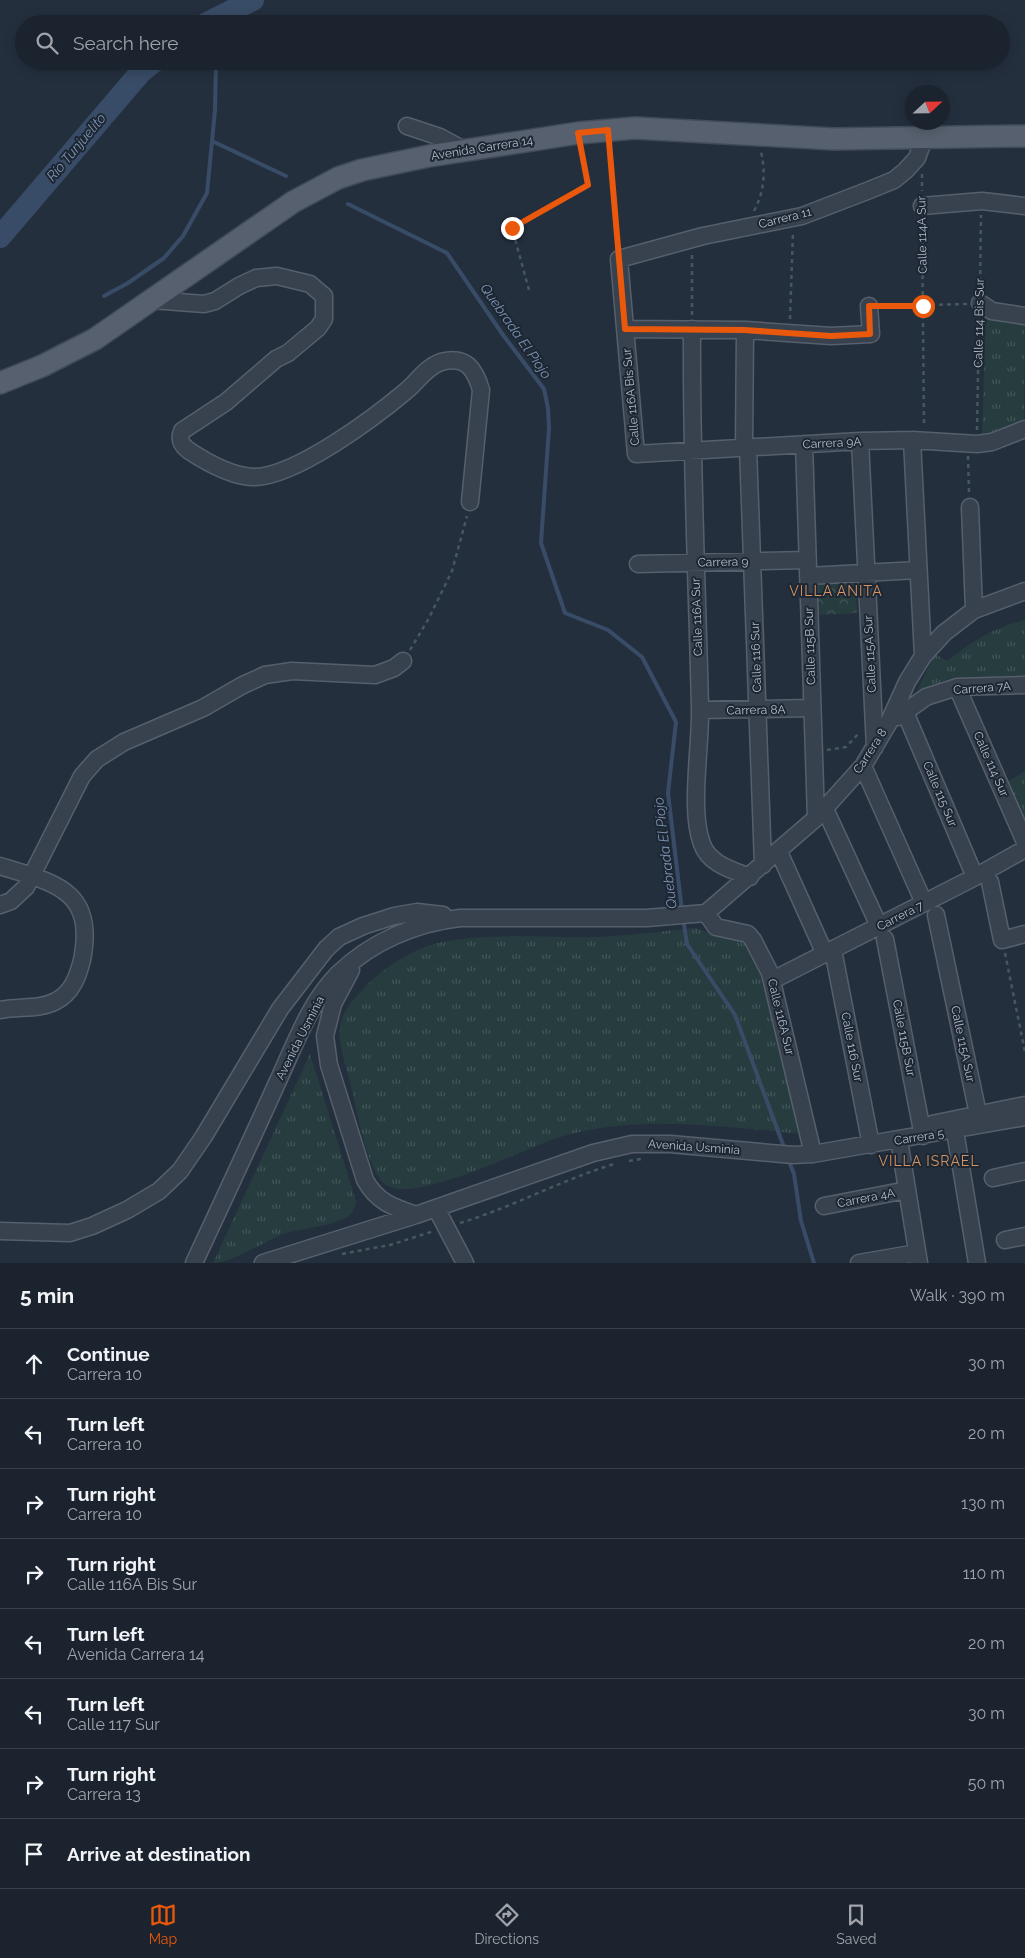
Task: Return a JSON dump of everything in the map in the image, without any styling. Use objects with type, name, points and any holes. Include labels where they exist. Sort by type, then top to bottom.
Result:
[{"type":"main road","name":"Avenida Carrera 14","points":[[0,383],[72,352],[152,300],[279,211],[320,187],[362,170],[466,151],[608,130],[662,129],[923,142],[1025,136]]},
{"type":"street","points":[[407,126],[454,142],[466,151]]},
{"type":"street","name":"Carrera 11","points":[[619,259],[692,239],[794,217],[894,180],[917,158],[923,142]]},
{"type":"street","points":[[922,206],[982,201],[1025,206]]},
{"type":"street","name":"Calle 116A Bis Sur","points":[[619,259],[636,454]]},
{"type":"street","points":[[152,300],[204,304],[215,301],[256,278],[277,276],[310,284],[324,296],[324,318],[318,328],[276,359],[226,402],[182,430],[180,438],[182,446],[239,475],[266,476],[307,461],[390,404],[431,367],[452,361],[466,364],[476,372],[481,390],[470,502]]},
{"type":"street","points":[[980,303],[992,311],[1025,316]]},
{"type":"street","points":[[625,329],[744,330],[831,336],[870,334],[869,306]]},
{"type":"street","name":"Calle 116A Sur","points":[[692,330],[692,451],[700,710],[697,794],[698,823],[702,844],[715,862],[750,877]]},
{"type":"street","name":"Calle 116 Sur","points":[[744,330],[746,448],[763,866]]},
{"type":"street","name":"Carrera 9A","points":[[636,454],[860,441],[918,441],[972,445],[992,442],[1025,429]]},
{"type":"street","name":"Calle 115A Sur","points":[[860,441],[866,572],[881,724],[875,747]]},
{"type":"street","points":[[918,441],[918,570],[923,656]]},
{"type":"street","name":"Calle 115B Sur","points":[[804,444],[812,708],[814,751],[821,814],[882,933],[922,1131]]},
{"type":"street","points":[[970,507],[974,610]]},
{"type":"street","name":"Carrera 9","points":[[638,564],[752,561],[808,568],[866,572],[918,570]]},
{"type":"street","name":"Carrera 8","points":[[881,724],[923,656],[944,633],[974,610],[1025,591]]},
{"type":"street","points":[[0,905],[11,901],[26,887],[82,776],[97,760],[124,742],[204,708],[243,685],[265,675],[292,671],[375,675],[394,668],[403,661]]},
{"type":"street","name":"Carrera 7A","points":[[881,724],[905,712],[926,697],[957,687],[1023,690]]},
{"type":"street","name":"Calle 114 Sur","points":[[957,687],[1025,842]]},
{"type":"street","name":"Carrera 8A","points":[[700,710],[812,708]]},
{"type":"street","name":"Calle 115 Sur","points":[[905,712],[982,879],[1002,940]]},
{"type":"street","name":"Carrera 8","points":[[706,913],[763,866],[821,814],[863,766],[875,747]]},
{"type":"street","points":[[863,766],[924,903]]},
{"type":"street","name":"Carrera 7","points":[[773,980],[829,952],[882,933],[924,903],[982,879],[1025,849]]},
{"type":"street","name":"Calle 116 Sur","points":[[779,852],[829,952],[870,1139]]},
{"type":"street","points":[[0,866],[32,876],[64,891],[77,903],[86,924],[77,979],[58,1000],[45,1006],[0,1010]]},
{"type":"street","points":[[0,1230],[70,1232],[92,1226],[127,1210],[159,1190],[185,1164],[280,1009],[326,948],[339,937],[363,926],[394,916],[433,913],[460,918]]},
{"type":"street","name":"Calle 116A Sur","points":[[706,913],[710,922],[721,929],[748,934],[753,940],[773,980],[813,1154]]},
{"type":"street","name":"Avenida Usminia","points":[[194,1263],[308,1017],[327,987],[338,974],[356,959],[387,939],[414,927],[435,921],[460,918],[682,916],[706,913]]},
{"type":"street","name":"Calle 115A Sur","points":[[936,915],[978,1114]]},
{"type":"street","points":[[1002,940],[1025,934]]},
{"type":"street","points":[[356,959],[327,1019],[325,1036],[329,1065],[365,1180],[371,1191],[380,1200],[416,1215]]},
{"type":"street","name":"Carrera 5","points":[[870,1139],[899,1140],[978,1114],[1025,1105]]},
{"type":"street","name":"Carrera 5","points":[[813,1154],[870,1139],[922,1131],[955,1131],[1025,1117]]},
{"type":"street","points":[[955,1131],[977,1263]]},
{"type":"street","points":[[859,1263],[918,1258],[899,1140]]},
{"type":"street","name":"Avenida Usminia","points":[[263,1263],[416,1215],[593,1153],[632,1144],[670,1144],[786,1154],[813,1154]]},
{"type":"street","points":[[993,1178],[1025,1171]]},
{"type":"street","name":"Carrera 4A","points":[[824,1206],[907,1190]]},
{"type":"street","points":[[436,1208],[465,1263]]},
{"type":"street","points":[[1005,1240],[1025,1236]]},
{"type":"path","points":[[608,130],[619,259]]},
{"type":"path","points":[[529,290],[512,228],[588,185],[578,133]]},
{"type":"path","points":[[749,134],[761,151],[766,171],[759,201],[753,212],[768,223]]},
{"type":"path","name":"Calle 114A Sur","points":[[918,441],[923,306],[923,142]]},
{"type":"path","name":"Calle 114 Bis Sur","points":[[970,507],[980,303],[982,201]]},
{"type":"path","points":[[789,333],[794,217]]},
{"type":"path","points":[[692,239],[692,330]]},
{"type":"path","points":[[869,306],[980,303]]},
{"type":"path","points":[[403,661],[429,618],[452,571],[470,502]]},
{"type":"path","points":[[814,751],[846,747],[864,729],[881,724]]},
{"type":"path","points":[[1002,940],[1025,1052]]},
{"type":"path","points":[[624,1161],[642,1159]]},
{"type":"path","points":[[453,1225],[526,1199],[587,1172],[615,1164]]},
{"type":"path","points":[[332,1255],[361,1252],[435,1231]]},
{"type":"green space","points":[[986,314],[1025,324],[1024,423],[982,436]]},
{"type":"green space","points":[[856,583],[857,613],[815,615],[814,584]]},
{"type":"green space","points":[[1025,620],[1025,677],[950,679],[917,690],[935,654],[947,661],[983,636]]},
{"type":"green space","points":[[1025,771],[1025,826],[1005,783]]},
{"type":"green space","points":[[694,928],[747,944],[771,989],[803,1134],[680,1124],[618,1126],[587,1130],[557,1138],[471,1172],[422,1187],[403,1189],[388,1186],[381,1179],[374,1169],[364,1140],[340,1043],[340,1026],[347,1008],[369,983],[385,969],[415,951],[447,941],[502,936],[578,937],[633,935]]},
{"type":"green space","points":[[310,1054],[356,1201],[355,1206],[349,1215],[340,1221],[283,1234],[238,1256],[213,1263]]},
{"type":"waterway","name":"Río Tunjuelito","points":[[223,15],[253,0]]},
{"type":"waterway","name":"Río Tunjuelito","points":[[0,237],[144,70]]},
{"type":"waterway","points":[[104,296],[128,283],[164,258],[183,236],[207,193],[215,110],[216,70]]},
{"type":"waterway","name":"Quebrada El Piojo","points":[[212,141],[286,176]]},
{"type":"waterway","name":"Quebrada El Piojo","points":[[348,204],[447,253],[503,335],[544,389],[548,408],[549,428],[541,543],[565,613],[608,630],[642,657],[676,722],[668,793],[682,911]]},
{"type":"waterway","name":"Quebrada El Piojo","points":[[683,918],[687,944],[735,1015],[785,1150]]},
{"type":"waterway","name":"Quebrada El Piojo","points":[[788,1159],[794,1174],[801,1221],[814,1263]]},
{"type":"district","name":"VILLA ANITA","points":[[836,591]]},
{"type":"district","name":"VILLA ISRAEL","points":[[929,1161]]},
{"type":"route","points":[[512,228],[588,185],[578,133],[608,130],[625,329],[744,330],[831,336],[870,334],[869,306],[923,306]]}]
